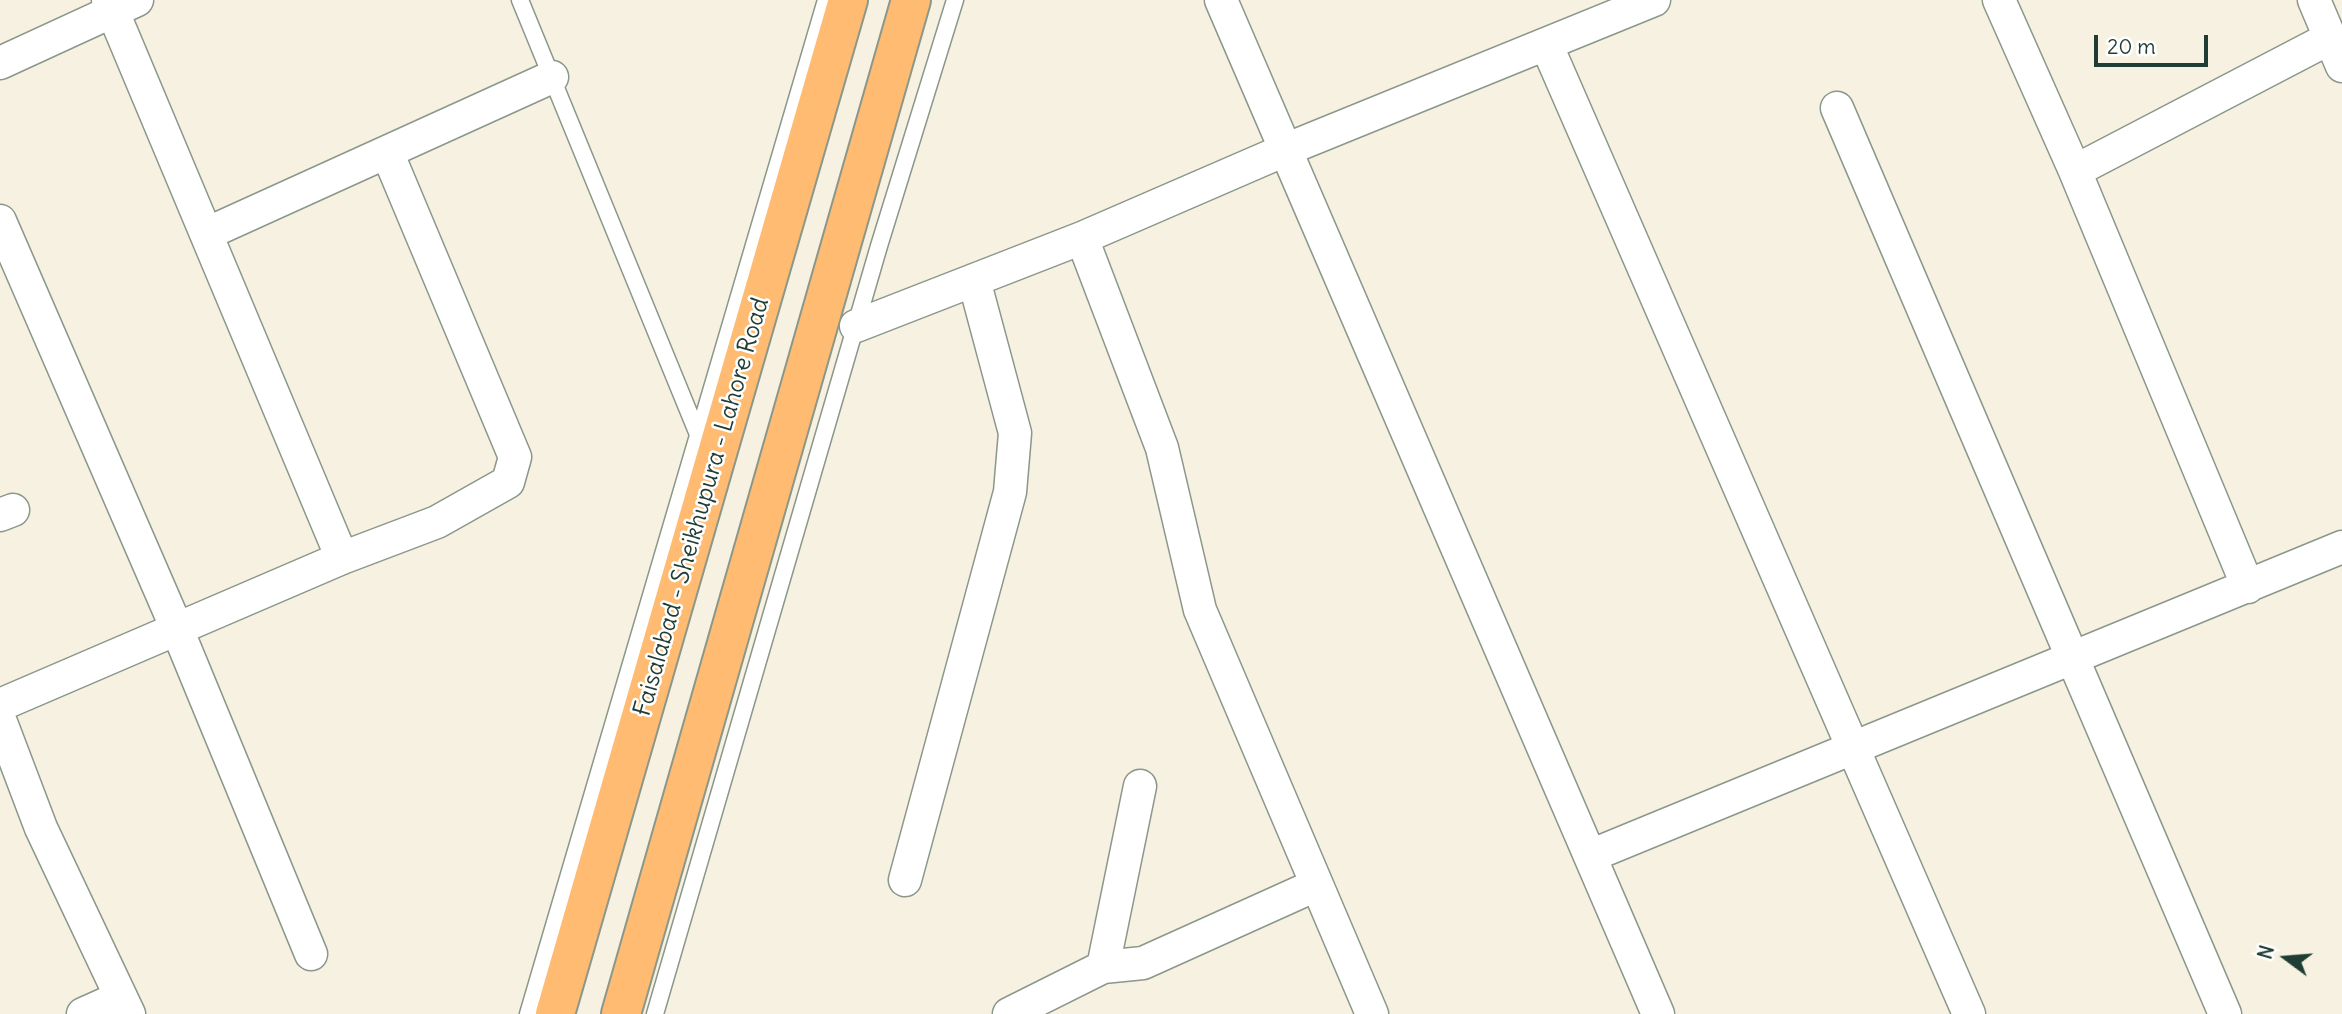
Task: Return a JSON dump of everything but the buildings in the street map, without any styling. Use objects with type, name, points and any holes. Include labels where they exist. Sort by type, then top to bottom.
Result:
[{"type":"highway","name":"Faisalabad - Sheikhupura - Lahore Road","points":[[555,1014],[848,0]]},
{"type":"highway","points":[[621,1014],[911,0]]},
{"type":"street","points":[[1221,0],[1658,1014]]},
{"type":"street","points":[[856,326],[1082,238],[1285,150],[1547,46],[1654,0]]},
{"type":"street","points":[[1999,0],[2076,171],[2248,587]]},
{"type":"street","points":[[2076,171],[2336,52],[2314,0]]},
{"type":"street","points":[[0,62],[119,4],[206,234],[342,558]]},
{"type":"street","points":[[1547,46],[1969,1014]]},
{"type":"street","points":[[206,234],[552,77]]},
{"type":"street","points":[[1838,108],[2225,1014]]},
{"type":"street","points":[[0,705],[342,558],[437,522],[508,482],[515,457],[387,152]]},
{"type":"street","points":[[0,221],[177,629],[311,954]]},
{"type":"street","points":[[1082,238],[1162,448],[1200,610],[1372,1014]]},
{"type":"street","points":[[905,880],[1010,492],[1015,433],[974,280]]},
{"type":"street","points":[[1590,856],[2342,547]]},
{"type":"street","points":[[0,720],[41,828],[125,1005],[83,1014]]},
{"type":"street","points":[[1103,967],[1140,786]]},
{"type":"street","points":[[1009,1014],[1103,967],[1143,963],[1316,885]]},
{"type":"lane","points":[[520,0],[699,437]]},
{"type":"lane","points":[[528,1014],[826,0]]},
{"type":"lane","points":[[655,1014],[856,326],[955,0]]}]
